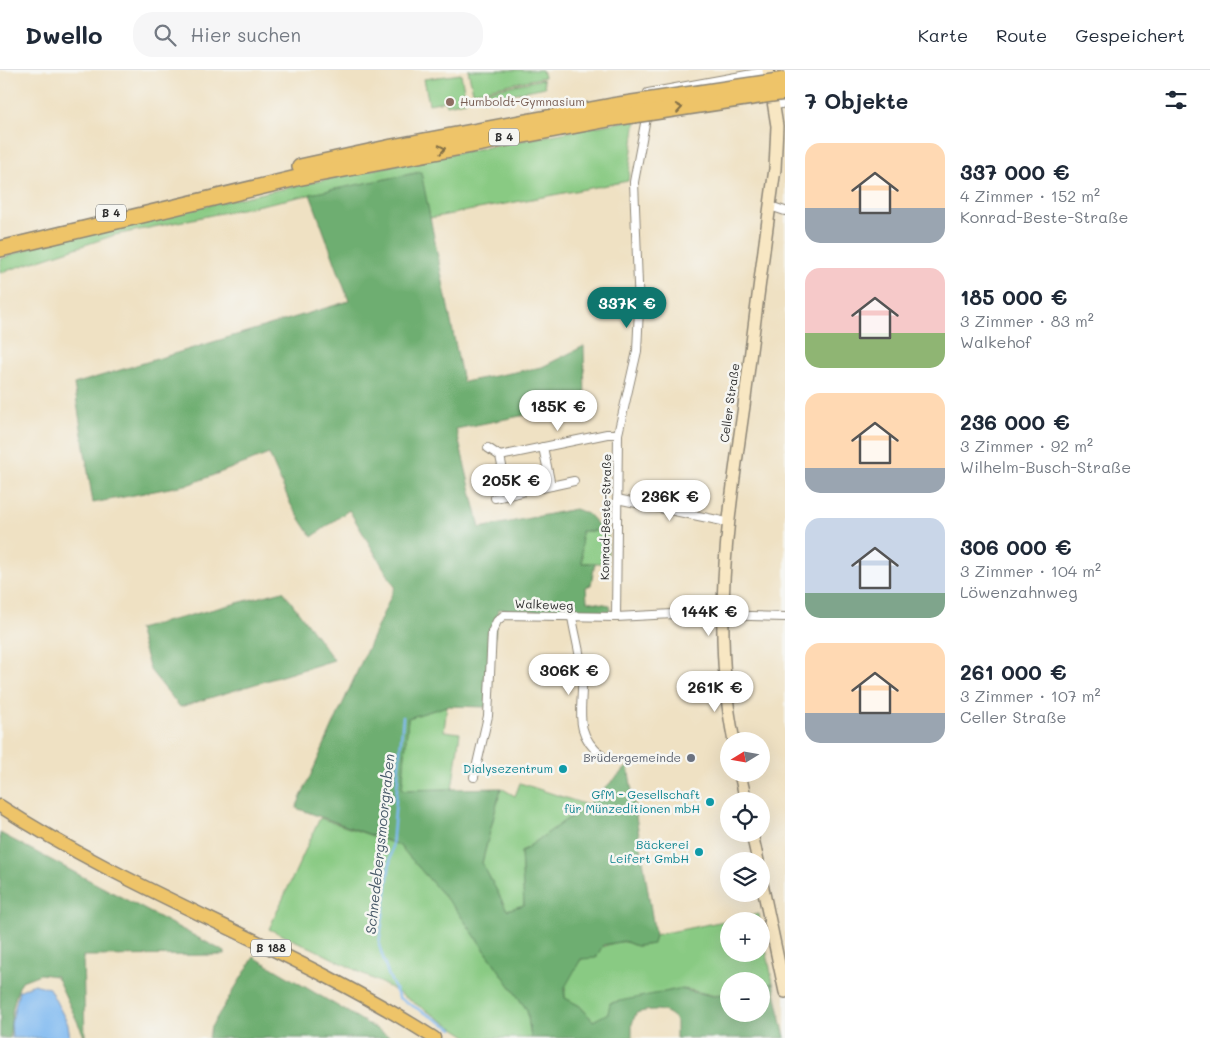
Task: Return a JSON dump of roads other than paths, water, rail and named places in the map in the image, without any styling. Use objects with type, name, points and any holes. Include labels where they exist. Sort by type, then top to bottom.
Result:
[{"type":"highway","name":"B 4","points":[[0,240],[375,156],[785,80]]},
{"type":"highway","name":"B 4","points":[[613,112],[785,92]]},
{"type":"highway","name":"B 4","points":[[0,249],[375,156]]},
{"type":"main road","name":"B 188","points":[[0,806],[104,867],[325,975],[374,1001],[434,1038]]},
{"type":"street","name":"Konrad-Beste-Straße","points":[[616,618],[618,434],[637,351],[639,309],[634,182],[649,102],[648,93],[769,70]]},
{"type":"street","name":"Celler Straße","points":[[733,732],[724,680],[722,616],[727,522],[776,154],[780,104],[769,70]]},
{"type":"street","points":[[770,206],[785,211]]},
{"type":"street","points":[[500,456],[607,434],[618,434]]},
{"type":"street","points":[[543,447],[551,486]]},
{"type":"street","points":[[488,448],[500,456],[508,495]]},
{"type":"street","points":[[542,488],[574,481]]},
{"type":"street","points":[[495,498],[522,492]]},
{"type":"street","points":[[617,499],[727,522]]},
{"type":"street","name":"Walkeweg","points":[[474,777],[488,716],[492,632],[497,621],[504,615],[616,618],[673,614],[785,617]]},
{"type":"street","points":[[572,617],[582,675],[580,723],[590,746],[602,756]]},
{"type":"street","points":[[767,902],[781,957],[785,992]]},
{"type":"water","points":[[34,984],[49,988],[68,1024],[70,1038],[12,1038],[11,1024],[19,991]]},
{"type":"waterway","name":"Schnedebergsmoorgraben","points":[[403,717],[392,847],[379,945],[388,974],[399,998],[453,1029]]},
{"type":"place","name":"Humboldt-Gymnasium","points":[[450,102]]},
{"type":"place","name":"Brüdergemeinde","points":[[691,758]]},
{"type":"place","name":"Dialysezentrum","points":[[563,769]]},
{"type":"place","name":"GfM - Gesellschaft für Münzeditionen mbH","points":[[710,802]]},
{"type":"place","name":"Bäckerei Leifert GmbH","points":[[699,852]]}]
